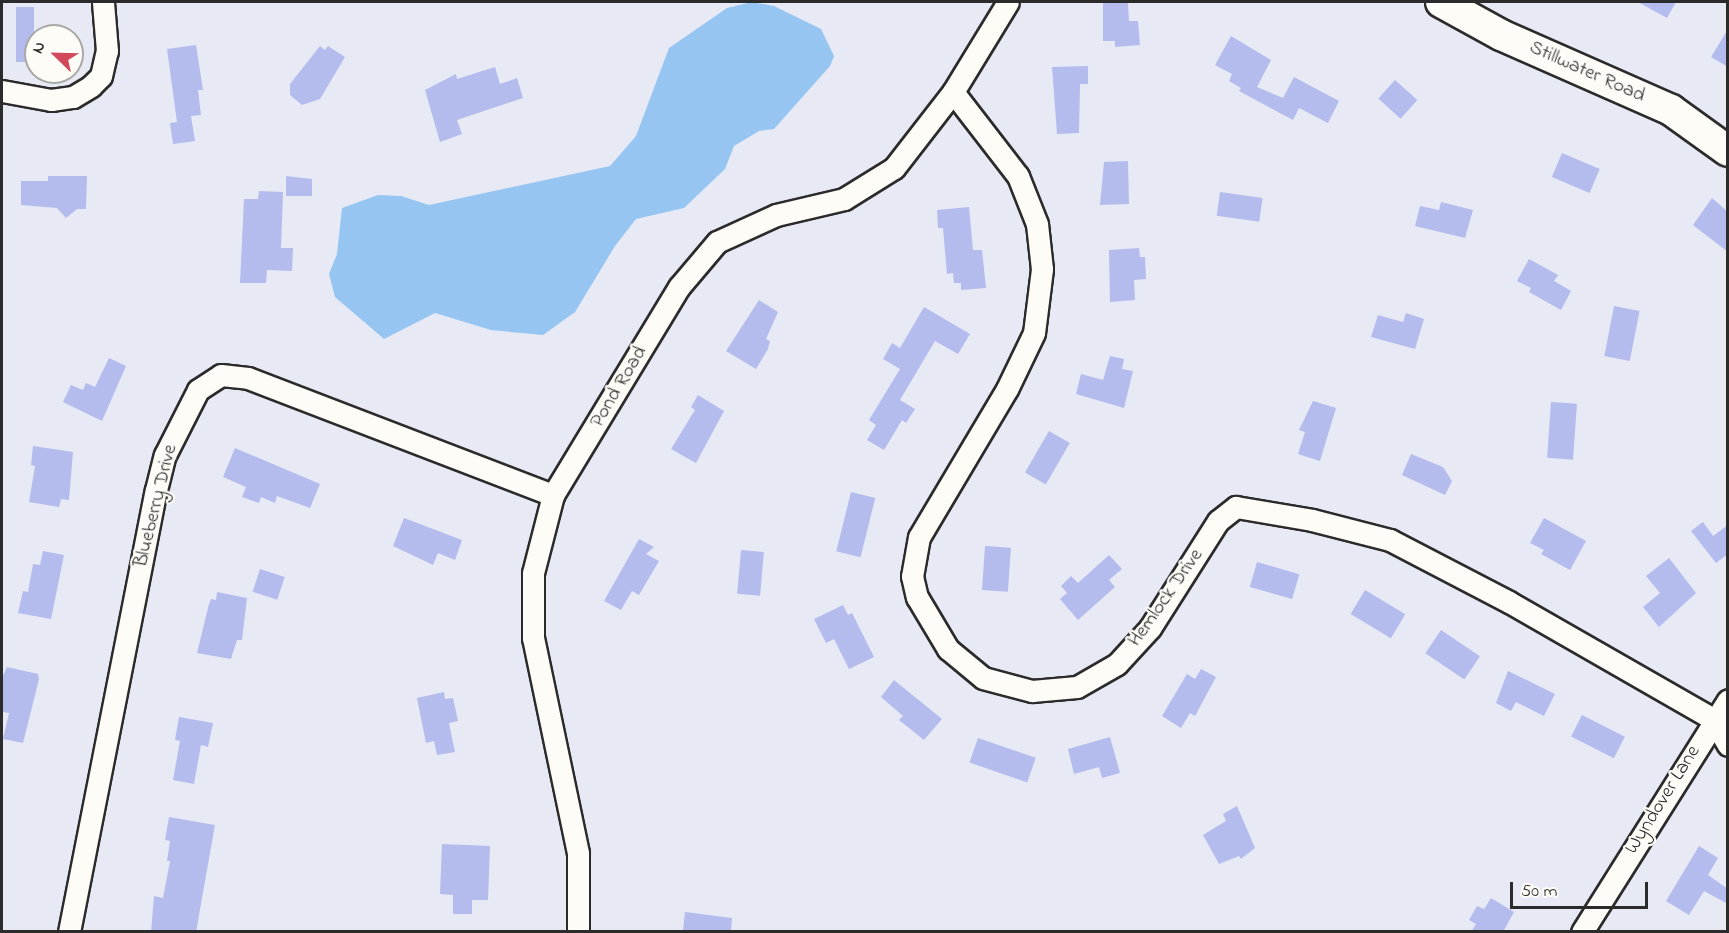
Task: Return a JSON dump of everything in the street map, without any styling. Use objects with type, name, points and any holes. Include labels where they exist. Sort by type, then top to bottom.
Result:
[{"type":"main road","name":"Stillwater Road","points":[[1441,2],[1501,35],[1651,100],[1728,151]]},
{"type":"street","points":[[2,91],[51,100],[74,97],[101,76],[107,51],[103,2]]},
{"type":"street","name":"Pond Road","points":[[578,932],[578,853],[533,638],[533,573],[554,495],[680,287],[717,242],[776,215],[844,200],[894,168],[953,92],[1008,2]]},
{"type":"street","name":"Hemlock Drive","points":[[953,92],[1018,176],[1037,224],[1042,269],[1034,333],[1008,389],[919,537],[912,576],[917,597],[948,649],[983,678],[1032,691],[1077,687],[1117,664],[1150,628],[1218,521],[1236,507],[1312,520],[1390,540],[1509,602],[1713,719]]},
{"type":"street","name":"Blueberry Drive","points":[[69,932],[156,490],[165,455],[198,390],[220,375],[248,378],[554,495]]},
{"type":"street","name":"Wyndover Lane","points":[[1582,932],[1713,719],[1728,700]]},
{"type":"street","points":[[1713,719],[1728,745]]},
{"type":"water","points":[[752,2],[774,6],[821,29],[834,56],[830,66],[774,129],[759,131],[734,146],[725,169],[684,208],[636,219],[615,246],[575,312],[543,335],[491,330],[435,313],[384,339],[335,297],[329,274],[337,254],[342,208],[378,195],[401,196],[429,205],[610,166],[636,136],[669,48],[727,8]]},
{"type":"building","points":[[1103,2],[1128,2],[1129,21],[1138,21],[1140,45],[1115,47],[1115,41],[1103,41]]},
{"type":"building","points":[[1638,2],[1676,2],[1667,18]]},
{"type":"building","points":[[16,7],[34,7],[34,24],[24,24],[24,62],[16,62]]},
{"type":"building","points":[[1728,29],[1728,67],[1711,57]]},
{"type":"building","points":[[1231,36],[1271,60],[1257,87],[1283,98],[1294,77],[1339,101],[1328,123],[1299,108],[1293,120],[1239,91],[1241,88],[1229,81],[1232,74],[1215,65]]},
{"type":"building","points":[[196,45],[203,90],[198,90],[201,115],[191,116],[195,141],[173,144],[170,123],[177,122],[167,49]]},
{"type":"building","points":[[320,46],[325,50],[328,46],[345,57],[320,99],[302,105],[290,95],[290,84]]},
{"type":"building","points":[[1088,66],[1088,84],[1080,84],[1079,133],[1057,134],[1052,67]]},
{"type":"building","points":[[495,67],[500,84],[517,78],[523,98],[457,120],[462,134],[440,142],[425,90],[456,74],[457,79]]},
{"type":"building","points":[[1395,80],[1417,100],[1401,119],[1378,99]]},
{"type":"building","points":[[1562,153],[1600,169],[1590,193],[1552,177]]},
{"type":"building","points":[[1128,161],[1129,204],[1100,205],[1104,162]]},
{"type":"building","points":[[48,176],[87,176],[86,209],[77,209],[66,218],[57,208],[21,205],[21,181],[48,181]]},
{"type":"building","points":[[286,176],[312,179],[312,196],[286,196]]},
{"type":"building","points":[[259,191],[283,192],[281,248],[293,248],[292,271],[267,270],[266,283],[240,283],[244,199],[258,199]]},
{"type":"building","points":[[1220,192],[1263,198],[1259,222],[1217,216]]},
{"type":"building","points":[[1712,198],[1728,212],[1728,252],[1693,225]]},
{"type":"building","points":[[1441,202],[1473,210],[1465,238],[1415,226],[1420,206],[1439,210]]},
{"type":"building","points":[[969,207],[973,250],[982,250],[986,288],[961,290],[961,283],[954,283],[953,273],[947,274],[943,228],[938,228],[937,210]]},
{"type":"building","points":[[1139,248],[1140,257],[1145,257],[1146,279],[1134,280],[1135,300],[1110,302],[1109,250]]},
{"type":"building","points":[[1529,259],[1558,275],[1554,281],[1571,291],[1561,310],[1529,292],[1531,288],[1517,281]]},
{"type":"building","points":[[759,300],[778,312],[766,339],[770,341],[768,349],[756,369],[726,351]]},
{"type":"building","points":[[1614,306],[1640,311],[1630,361],[1604,356]]},
{"type":"building","points":[[924,307],[970,334],[958,354],[935,341],[900,400],[915,409],[906,423],[902,420],[884,450],[867,440],[876,425],[869,420],[900,369],[883,359],[892,343],[900,348]]},
{"type":"building","points":[[1406,313],[1424,319],[1415,349],[1371,337],[1378,315],[1403,322]]},
{"type":"building","points":[[1110,356],[1124,359],[1122,369],[1133,371],[1124,408],[1076,394],[1081,374],[1103,380]]},
{"type":"building","points":[[109,358],[126,366],[102,421],[63,402],[71,385],[83,390],[86,383],[95,387]]},
{"type":"building","points":[[698,395],[724,411],[696,463],[671,449],[695,410],[691,407]]},
{"type":"building","points":[[1313,401],[1336,408],[1320,461],[1298,454],[1305,432],[1299,430]]},
{"type":"building","points":[[1551,402],[1577,404],[1573,460],[1547,458]]},
{"type":"building","points":[[1049,431],[1070,443],[1046,485],[1025,473]]},
{"type":"building","points":[[33,446],[73,452],[69,500],[61,499],[59,507],[29,502],[35,466],[31,465]]},
{"type":"building","points":[[235,448],[320,484],[310,508],[277,496],[275,503],[261,497],[259,503],[242,497],[246,487],[223,477]]},
{"type":"building","points":[[1411,454],[1443,467],[1452,481],[1445,495],[1402,475]]},
{"type":"building","points":[[851,492],[875,498],[861,557],[836,551]]},
{"type":"building","points":[[404,518],[462,540],[455,560],[438,553],[433,565],[393,546]]},
{"type":"building","points":[[1544,518],[1586,541],[1570,570],[1541,554],[1544,550],[1530,543]]},
{"type":"building","points":[[1703,522],[1713,536],[1728,525],[1728,554],[1716,563],[1691,531]]},
{"type":"building","points":[[639,539],[654,547],[646,554],[659,561],[639,595],[632,591],[621,610],[604,601]]},
{"type":"building","points":[[985,546],[1011,548],[1008,592],[982,590]]},
{"type":"building","points":[[741,550],[764,552],[760,596],[737,594]]},
{"type":"building","points":[[43,551],[64,555],[51,619],[18,613],[23,591],[28,592],[33,564],[40,565]]},
{"type":"building","points":[[1109,555],[1122,569],[1109,580],[1115,587],[1078,620],[1060,599],[1067,593],[1061,586],[1071,576],[1078,583]]},
{"type":"building","points":[[1669,558],[1696,593],[1659,627],[1643,607],[1660,593],[1646,576]]},
{"type":"building","points":[[1257,562],[1299,574],[1292,599],[1250,587]]},
{"type":"building","points":[[260,569],[285,577],[277,600],[253,592]]},
{"type":"building","points":[[1365,590],[1405,614],[1391,638],[1351,614]]},
{"type":"building","points":[[217,592],[247,598],[242,640],[237,640],[231,659],[197,653],[209,604],[211,599],[216,600]]},
{"type":"building","points":[[843,605],[848,615],[852,613],[874,657],[849,669],[834,639],[826,643],[814,619]]},
{"type":"building","points":[[1441,630],[1480,656],[1464,679],[1425,653]]},
{"type":"building","points":[[7,667],[38,674],[39,679],[23,743],[3,739],[9,713],[2,712],[2,678]]},
{"type":"building","points":[[1201,669],[1216,677],[1195,716],[1190,713],[1181,728],[1162,716],[1187,674],[1195,679]]},
{"type":"building","points":[[1508,671],[1555,694],[1544,716],[1516,702],[1511,711],[1496,703]]},
{"type":"building","points":[[894,680],[942,719],[924,740],[899,720],[903,716],[881,697]]},
{"type":"building","points":[[444,692],[445,699],[453,698],[458,721],[449,723],[455,752],[437,755],[434,741],[426,743],[417,698]]},
{"type":"building","points":[[1582,715],[1625,737],[1614,758],[1571,736]]},
{"type":"building","points":[[179,717],[213,723],[208,747],[201,745],[194,784],[173,780],[180,741],[175,740]]},
{"type":"building","points":[[1110,737],[1120,773],[1102,778],[1099,767],[1074,774],[1068,749]]},
{"type":"building","points":[[978,738],[1036,758],[1027,782],[970,763]]},
{"type":"building","points":[[1237,806],[1255,848],[1241,859],[1239,856],[1219,864],[1203,835],[1226,821],[1223,814]]},
{"type":"building","points":[[169,817],[215,825],[196,932],[151,932],[154,896],[163,898],[170,861],[167,861],[170,841],[165,840]]},
{"type":"building","points":[[442,844],[490,846],[488,900],[472,900],[472,914],[453,914],[453,895],[440,894]]},
{"type":"building","points":[[1699,846],[1718,858],[1708,875],[1728,889],[1728,904],[1704,891],[1689,915],[1666,901]]},
{"type":"building","points":[[1491,898],[1514,912],[1503,932],[1471,932],[1476,924],[1469,920],[1477,906],[1484,909]]},
{"type":"building","points":[[685,912],[732,918],[731,932],[683,930]]}]
